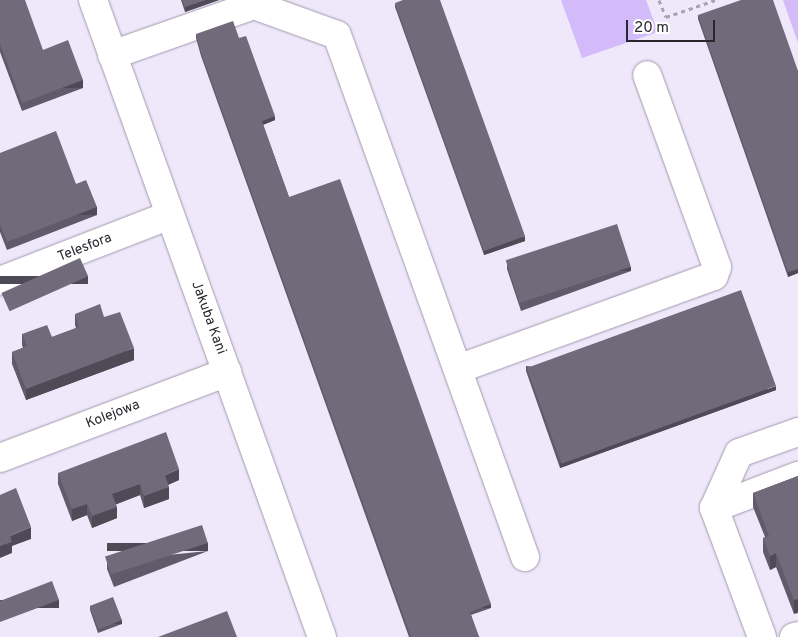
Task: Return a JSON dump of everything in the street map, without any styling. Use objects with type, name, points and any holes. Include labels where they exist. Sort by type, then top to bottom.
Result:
[{"type":"street","name":"Jakuba Kani","points":[[92,0],[322,637]]},
{"type":"street","points":[[112,55],[254,5],[337,36],[525,557]]},
{"type":"street","points":[[458,369],[714,276],[717,267],[647,74]]},
{"type":"street","name":"Telesfora","points":[[0,281],[170,215]]},
{"type":"street","name":"Kolejowa","points":[[0,458],[227,372]]},
{"type":"street","points":[[762,637],[714,508],[739,453],[798,432]]},
{"type":"street","points":[[714,508],[798,476]]},
{"type":"street","points":[[794,637],[798,636]]},
{"type":"path","points":[[659,0],[666,17],[715,0]]},
{"type":"shaded area","points":[[561,0],[646,0],[658,32],[582,58]]},
{"type":"shaded area","points":[[783,0],[798,0],[798,43]]},
{"type":"building","points":[[0,0],[25,0],[43,50],[68,40],[83,80],[22,103],[0,44]]},
{"type":"building","points":[[182,0],[206,0],[185,7]]},
{"type":"building","points":[[403,0],[440,0],[525,236],[484,251],[395,3]]},
{"type":"building","points":[[741,0],[773,0],[798,71],[798,269],[788,272],[698,15]]},
{"type":"building","points":[[233,21],[239,38],[246,36],[275,116],[262,121],[289,197],[340,179],[491,604],[470,612],[479,637],[411,637],[201,52],[196,34]]},
{"type":"building","points":[[56,131],[76,184],[86,180],[97,207],[7,242],[0,224],[0,153]]},
{"type":"building","points":[[617,224],[631,267],[520,303],[506,260]]},
{"type":"building","points":[[80,258],[88,276],[10,311],[1,293]]},
{"type":"building","points":[[741,290],[776,386],[562,464],[527,368]]},
{"type":"building","points":[[100,304],[104,317],[120,312],[134,348],[26,389],[12,352],[27,346],[22,334],[47,325],[52,337],[79,327],[75,314]]},
{"type":"building","points":[[166,432],[179,469],[165,475],[169,487],[144,496],[140,484],[112,494],[117,507],[92,516],[87,504],[72,509],[58,473]]},
{"type":"building","points":[[798,476],[798,599],[794,600],[776,553],[770,556],[763,538],[769,536],[753,493]]},
{"type":"building","points":[[16,488],[31,527],[10,536],[12,542],[0,546],[0,495]]},
{"type":"building","points":[[202,525],[208,543],[111,575],[105,557]]},
{"type":"building","points":[[52,581],[59,600],[0,622],[0,601]]},
{"type":"building","points":[[113,597],[122,620],[99,629],[90,606]]},
{"type":"building","points":[[227,611],[237,637],[158,637]]}]
